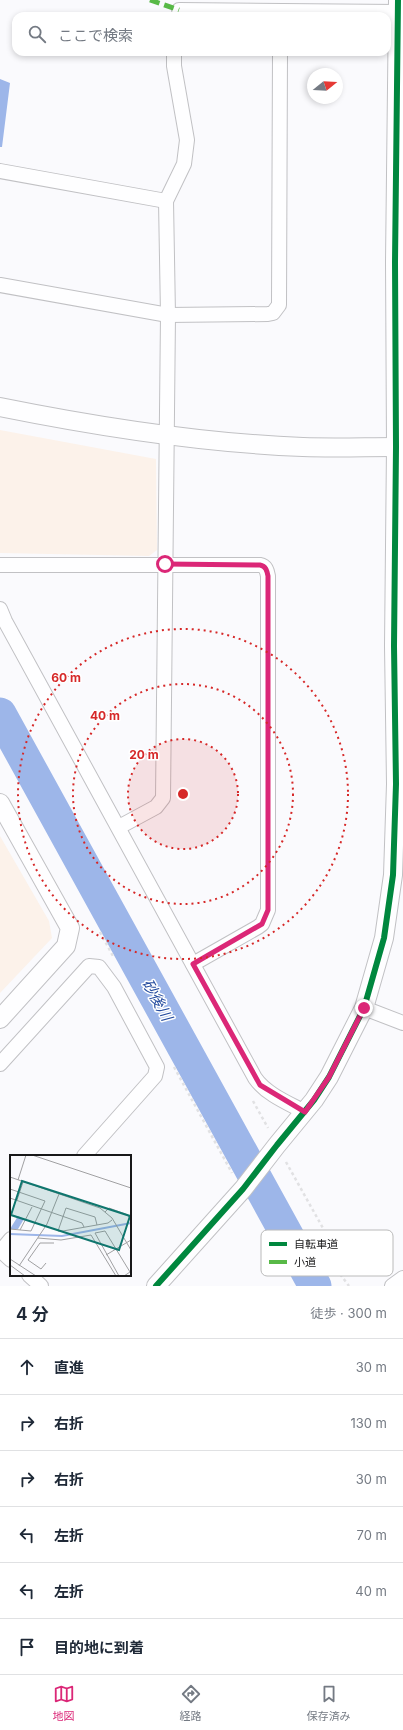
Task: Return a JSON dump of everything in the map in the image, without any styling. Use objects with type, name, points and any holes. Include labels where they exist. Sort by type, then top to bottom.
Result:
[{"type":"street","points":[[156,1286],[243,1188],[305,1112],[329,1077],[364,1008],[384,938],[393,875],[396,784],[394,646],[396,446],[395,262],[398,133],[398,6],[280,9],[179,9]]},
{"type":"street","points":[[119,828],[156,808],[163,798],[168,314],[166,201],[184,164],[187,140],[174,66],[174,56]]},
{"type":"street","points":[[0,285],[168,314],[273,313],[279,305],[280,56]]},
{"type":"street","points":[[0,171],[166,201]]},
{"type":"street","points":[[0,408],[135,431],[230,442],[303,446],[396,446]]},
{"type":"street","points":[[0,564],[260,565],[264,566],[266,569],[268,576],[268,910],[262,924],[193,964]]},
{"type":"street","points":[[0,609],[5,621],[260,1085],[305,1112]]},
{"type":"street","points":[[0,803],[70,928],[66,946],[0,1019]]},
{"type":"street","points":[[0,1064],[89,966],[99,967],[114,988],[157,1067],[155,1076],[85,1155]]},
{"type":"street","points":[[364,1008],[403,1022]]},
{"type":"street","points":[[3,1253],[10,1241]]},
{"type":"street","points":[[30,1276],[41,1286]]},
{"type":"street","points":[[392,1286],[403,1278]]},
{"type":"shaded area","points":[[0,430],[156,459],[157,550],[149,556],[0,553]]},
{"type":"shaded area","points":[[0,836],[49,921],[52,938],[0,993]]},
{"type":"water","points":[[0,79],[10,83],[2,147],[0,147]]},
{"type":"waterway","name":"砂後川","points":[[0,714],[284,1230]]},
{"type":"waterway","name":"砂後川","points":[[309,1276],[315,1286]]},
{"type":"marked path","points":[[150,0],[179,10]]},
{"type":"cycle path","points":[[156,1286],[243,1189],[314,1100],[329,1077],[364,1008],[384,938],[393,875],[396,784],[394,646],[396,447],[395,262],[398,0]]},
{"type":"route","points":[[165,564],[260,565],[264,566],[268,576],[268,910],[262,924],[258,927],[193,964],[260,1085],[305,1112],[329,1077],[340,1052],[364,1008]]}]
